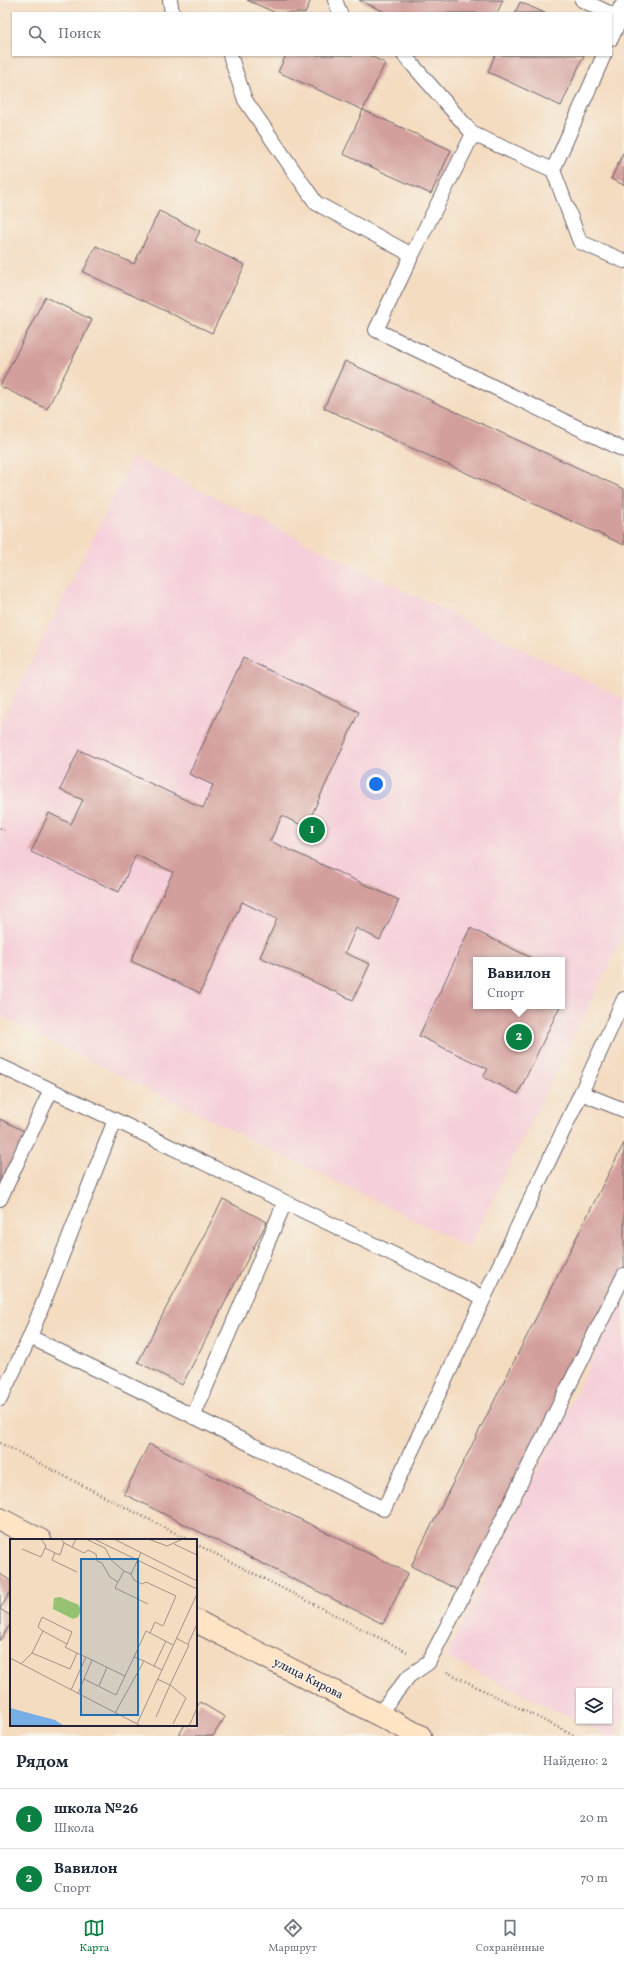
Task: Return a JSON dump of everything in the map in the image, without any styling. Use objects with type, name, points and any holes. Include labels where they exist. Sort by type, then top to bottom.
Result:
[{"type":"main road","points":[[0,1519],[38,1539]]},
{"type":"main road","name":"улица Кирова","points":[[197,1622],[420,1736]]},
{"type":"lane","points":[[170,0],[172,12]]},
{"type":"lane","points":[[334,0],[340,12]]},
{"type":"lane","points":[[582,0],[611,12]]},
{"type":"lane","points":[[612,36],[618,15]]},
{"type":"lane","points":[[230,56],[245,100],[316,203],[412,256]]},
{"type":"lane","points":[[405,56],[473,134],[553,170]]},
{"type":"lane","points":[[604,56],[553,170],[580,242],[624,261]]},
{"type":"lane","points":[[473,134],[376,330],[624,450]]},
{"type":"lane","points":[[30,1337],[384,1509],[624,999]]},
{"type":"lane","points":[[0,1066],[484,1298]]},
{"type":"lane","points":[[0,1199],[51,1090]]},
{"type":"lane","points":[[581,1093],[624,1110]]},
{"type":"lane","points":[[0,1399],[30,1337],[115,1120]]},
{"type":"lane","points":[[193,1417],[285,1202]]},
{"type":"lane","points":[[378,1715],[409,1676],[428,1663],[498,1528],[624,1275]]},
{"type":"path","points":[[0,828],[4,830]]},
{"type":"path","points":[[0,1443],[187,1539]]},
{"type":"path","points":[[197,1545],[428,1663],[575,1736]]},
{"type":"shaded area","points":[[133,457],[624,699],[624,934],[469,1247],[0,1016],[0,725]]},
{"type":"shaded area","points":[[624,1295],[624,1717],[615,1736],[609,1736],[584,1724],[612,1724],[612,1688],[576,1688],[576,1720],[446,1657]]},
{"type":"building","points":[[247,0],[311,0],[305,12],[274,12]]},
{"type":"building","points":[[359,0],[503,0],[497,12],[385,12]]},
{"type":"building","points":[[520,2],[543,12],[515,12]]},
{"type":"building","points":[[286,56],[370,56],[385,63],[363,110],[278,72]]},
{"type":"building","points":[[495,56],[584,56],[561,106],[488,72]]},
{"type":"building","points":[[363,110],[451,150],[431,194],[343,154]]},
{"type":"building","points":[[624,151],[624,185],[611,179]]},
{"type":"building","points":[[159,211],[200,231],[195,241],[245,265],[212,333],[83,272],[96,246],[134,264]]},
{"type":"building","points":[[45,297],[92,320],[47,409],[0,386]]},
{"type":"building","points":[[345,361],[624,489],[624,545],[324,408]]},
{"type":"building","points":[[243,658],[359,712],[306,827],[282,816],[270,841],[399,900],[380,940],[356,928],[345,953],[370,964],[353,1000],[260,957],[277,919],[242,902],[200,993],[131,961],[173,872],[136,855],[119,892],[31,852],[49,813],[71,824],[83,800],[60,790],[79,750],[203,808],[213,785],[189,774]]},
{"type":"building","points":[[470,928],[530,957],[473,957],[473,1009],[559,1009],[518,1094],[483,1077],[488,1069],[419,1036]]},
{"type":"building","points":[[0,1119],[28,1133],[0,1187]]},
{"type":"building","points":[[624,1143],[624,1269],[462,1592],[411,1566]]},
{"type":"building","points":[[223,1199],[267,1222],[182,1385],[138,1362]]},
{"type":"building","points":[[149,1444],[408,1573],[383,1624],[124,1494]]},
{"type":"building","points":[[0,1574],[10,1580],[10,1593],[0,1609]]},
{"type":"building","points":[[0,1609],[10,1615],[10,1625],[0,1641]]},
{"type":"building","points":[[200,1702],[225,1717],[213,1736],[178,1736],[184,1726],[197,1726],[197,1706]]},
{"type":"place","name":"школа №26","points":[[312,830]]},
{"type":"place","name":"Вавилон","points":[[519,1037]]}]
